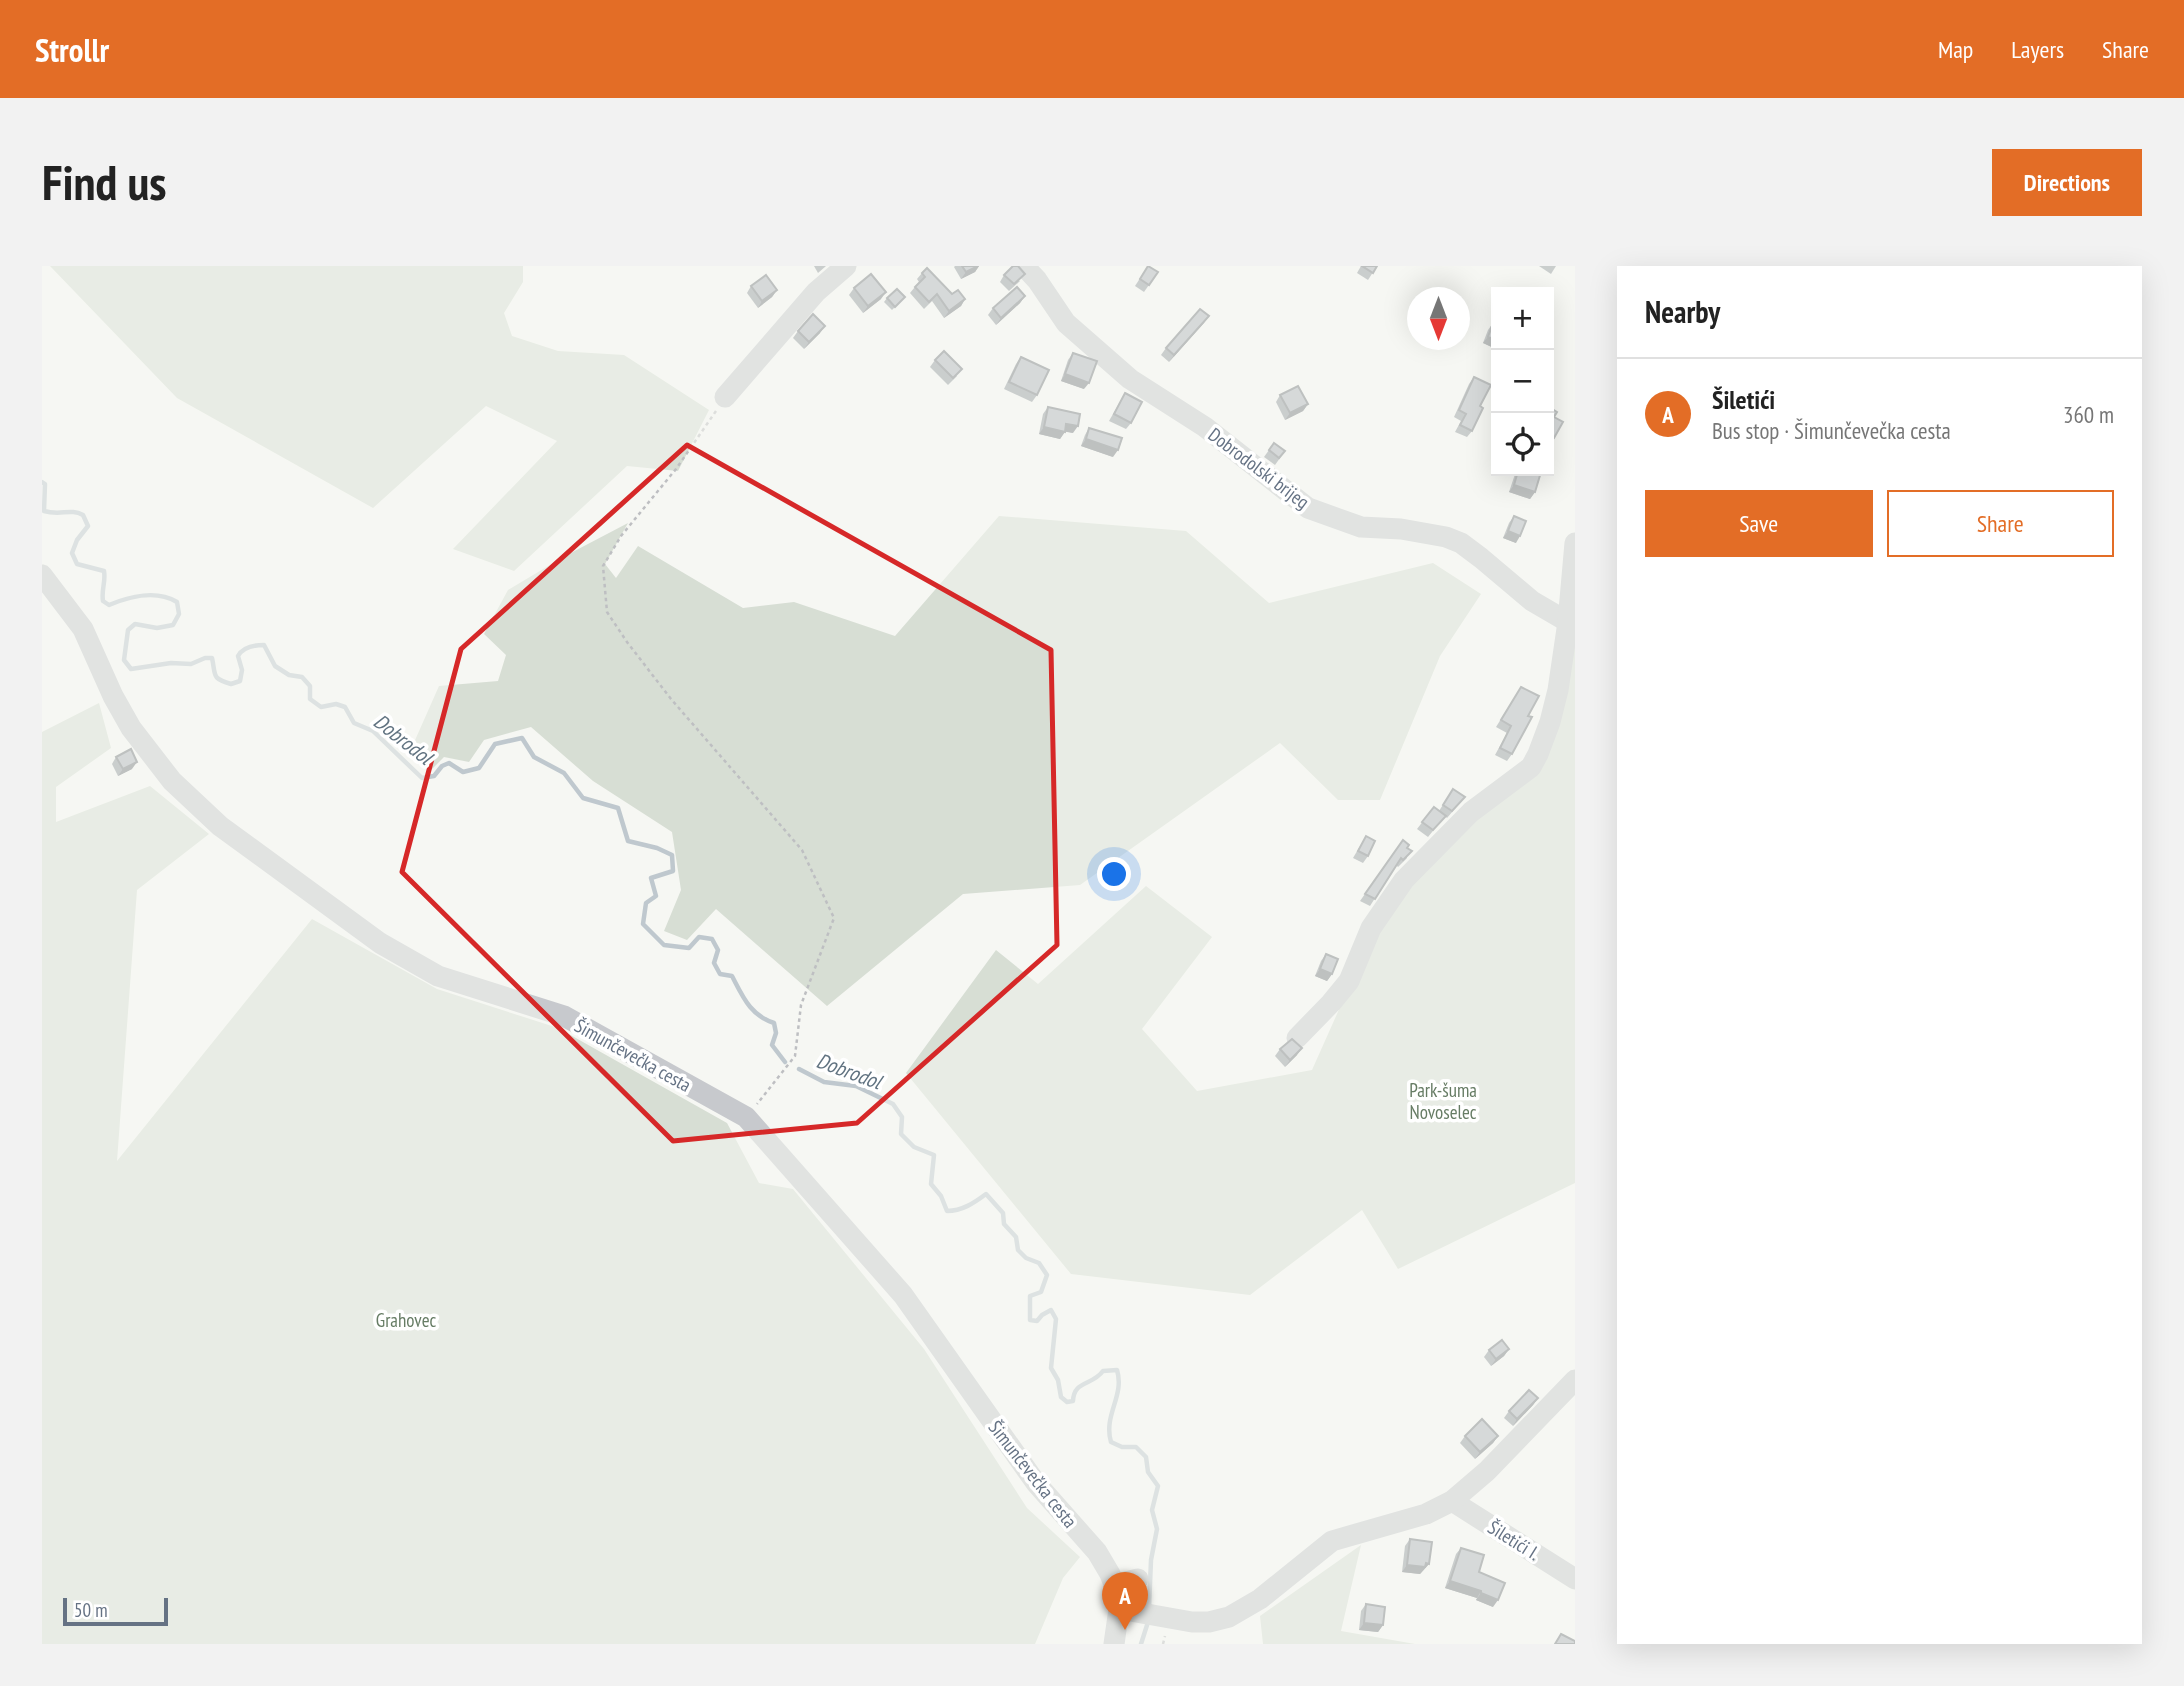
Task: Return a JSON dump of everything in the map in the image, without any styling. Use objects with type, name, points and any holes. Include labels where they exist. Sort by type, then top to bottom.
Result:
[{"type":"street","points":[[725,397],[816,292],[846,266]]},
{"type":"street","name":"Dobrodolski brijeg","points":[[1024,266],[1037,280],[1066,323],[1130,379],[1205,427],[1292,497],[1327,517],[1361,527],[1427,532],[1453,540],[1481,558],[1532,601],[1567,622]]},
{"type":"street","points":[[1297,1038],[1349,981],[1371,928],[1404,880],[1471,812],[1531,767],[1553,710],[1567,622],[1575,543]]},
{"type":"street","name":"Šimunčevečka cesta","points":[[42,575],[83,629],[131,729],[172,780],[220,826],[380,943],[438,976],[564,1016],[746,1117],[903,1295],[1036,1483],[1097,1552],[1114,1585],[1139,1613],[1114,1644]]},
{"type":"street","points":[[1139,1613],[1192,1622],[1209,1622],[1229,1617],[1260,1599],[1332,1541],[1426,1514],[1452,1501],[1486,1471],[1575,1380]]},
{"type":"street","name":"Šiletići I.","points":[[1452,1501],[1575,1579]]},
{"type":"street","points":[[1114,1585],[1138,1579]]},
{"type":"path","points":[[725,397],[676,469],[621,536],[603,566],[607,612],[626,642],[671,699],[802,850],[834,918],[801,1004],[795,1056],[746,1117]]},
{"type":"highlighted area","points":[[687,445],[1051,650],[1057,945],[857,1123],[673,1141],[402,872],[461,649]]},
{"type":"green space","points":[[50,266],[523,266],[523,282],[504,313],[512,336],[558,351],[624,355],[709,410],[678,471],[627,466],[514,571],[453,549],[557,441],[486,406],[373,508],[177,398]]},
{"type":"green space","points":[[999,516],[1186,531],[1269,603],[1433,563],[1481,594],[1440,656],[1380,800],[1338,800],[1280,743],[1080,885],[963,894],[827,1006],[716,909],[687,940],[664,931],[681,890],[672,832],[593,781],[531,727],[484,740],[469,762],[444,757],[430,771],[412,747],[439,686],[498,681],[506,655],[484,634],[508,590],[628,523],[605,564],[616,578],[638,546],[743,608],[794,602],[895,636]]},
{"type":"green space","name":"Park-šuma Novoselec","points":[[1575,567],[1575,1183],[1398,1269],[1362,1210],[1250,1295],[1071,1274],[906,1073],[996,950],[1038,984],[1146,886],[1212,937],[1142,1029],[1197,1091],[1312,1070],[1374,931],[1458,829],[1555,731]]},
{"type":"green space","name":"Grahovec","points":[[99,703],[111,748],[56,787],[56,822],[150,786],[209,834],[137,890],[117,1161],[312,919],[437,989],[558,1028],[727,1123],[759,1183],[793,1189],[924,1349],[1027,1508],[1080,1557],[1063,1578],[1035,1644],[42,1644],[42,732]]},
{"type":"green space","points":[[1361,1545],[1341,1631],[1415,1644],[1263,1644],[1260,1616]]},
{"type":"building","points":[[962,266],[978,266],[966,272]]},
{"type":"building","points":[[1013,266],[1018,266],[1025,274],[1014,284],[1004,275]]},
{"type":"building","points":[[1148,266],[1158,272],[1149,285],[1140,279]]},
{"type":"building","points":[[1362,266],[1377,266],[1373,273]]},
{"type":"building","points":[[927,268],[952,294],[958,290],[965,299],[949,311],[937,294],[929,302],[915,287],[925,277],[922,273]]},
{"type":"building","points":[[871,274],[886,292],[868,306],[854,288]]},
{"type":"building","points":[[766,275],[777,290],[762,301],[751,286]]},
{"type":"building","points":[[1017,287],[1025,296],[1001,318],[993,308]]},
{"type":"building","points":[[897,289],[905,297],[895,307],[887,298]]},
{"type":"building","points":[[1200,309],[1209,316],[1174,355],[1166,348]]},
{"type":"building","points":[[813,314],[825,326],[809,342],[798,331]]},
{"type":"building","points":[[944,351],[962,369],[953,378],[935,360]]},
{"type":"building","points":[[1073,353],[1097,361],[1089,383],[1065,374]]},
{"type":"building","points":[[1021,357],[1049,370],[1037,395],[1009,382]]},
{"type":"building","points":[[1474,377],[1491,385],[1480,406],[1483,408],[1472,431],[1460,425],[1466,414],[1459,410]]},
{"type":"building","points":[[1298,386],[1308,404],[1290,413],[1280,395]]},
{"type":"building","points":[[1125,393],[1142,402],[1131,423],[1114,414]]},
{"type":"building","points":[[1048,407],[1080,414],[1078,426],[1066,424],[1065,432],[1044,427]]},
{"type":"building","points":[[1554,417],[1563,422],[1554,438]]},
{"type":"building","points":[[1089,428],[1122,438],[1118,450],[1086,439]]},
{"type":"building","points":[[1274,443],[1285,451],[1279,458],[1269,450]]},
{"type":"building","points":[[1517,476],[1540,476],[1535,492],[1514,485]]},
{"type":"building","points":[[1514,516],[1526,521],[1520,536],[1508,531]]},
{"type":"building","points":[[1521,687],[1539,696],[1528,716],[1532,717],[1512,754],[1500,748],[1511,726],[1501,720]]},
{"type":"building","points":[[131,749],[137,762],[123,769],[116,757]]},
{"type":"building","points":[[1453,789],[1465,797],[1452,811],[1443,805]]},
{"type":"building","points":[[1434,807],[1446,816],[1433,830],[1422,822]]},
{"type":"building","points":[[1366,836],[1375,841],[1368,856],[1358,851]]},
{"type":"building","points":[[1403,840],[1412,851],[1403,860],[1401,858],[1375,899],[1365,894]]},
{"type":"building","points":[[1326,954],[1338,959],[1332,974],[1320,969]]},
{"type":"building","points":[[1292,1039],[1302,1048],[1290,1060],[1280,1049]]},
{"type":"building","points":[[1502,1340],[1509,1349],[1496,1359],[1489,1350]]},
{"type":"building","points":[[1529,1390],[1538,1398],[1517,1419],[1509,1411]]},
{"type":"building","points":[[1482,1419],[1498,1436],[1480,1452],[1465,1436]]},
{"type":"building","points":[[1410,1539],[1432,1542],[1429,1564],[1426,1563],[1425,1567],[1407,1565]]},
{"type":"building","points":[[1461,1548],[1484,1555],[1479,1572],[1505,1583],[1498,1600],[1481,1591],[1450,1581]]},
{"type":"building","points":[[1366,1604],[1385,1607],[1383,1625],[1364,1623]]},
{"type":"building","points":[[1561,1634],[1575,1641],[1575,1644],[1555,1644]]},
{"type":"waterway","name":"Dobrodol","points":[[42,482],[45,484],[44,511],[83,515],[88,526],[77,540],[72,553],[77,564],[104,571],[103,601],[109,605],[134,597],[152,595],[177,602],[179,614],[173,625],[157,628],[135,624],[128,630],[124,660],[131,669],[171,663],[191,664],[212,658],[216,676],[231,684],[240,681],[240,653],[249,647],[264,645],[275,666],[289,675],[302,677],[310,686],[310,699],[321,707],[336,704],[345,707],[354,723],[373,731],[422,778],[434,776],[442,766],[449,763],[463,772],[479,768],[495,744],[522,738],[534,757],[564,773],[583,798],[618,808],[628,841],[657,848],[672,855],[673,871],[651,878],[656,896],[646,903],[643,924],[664,945],[689,948],[699,937],[712,939],[718,950],[714,963],[720,974],[732,976],[753,1010],[774,1023],[776,1033],[772,1045],[785,1062]]},
{"type":"waterway","name":"Dobrodol","points":[[799,1069],[824,1082],[856,1086],[893,1104],[902,1117],[901,1134],[914,1147],[934,1155],[931,1184],[941,1196],[947,1211],[963,1208],[986,1194],[1003,1213],[1004,1224],[1016,1237],[1018,1250],[1026,1258],[1039,1263],[1047,1275],[1041,1292],[1030,1296],[1030,1320],[1037,1321],[1051,1310],[1056,1319],[1051,1368],[1058,1380],[1061,1397],[1067,1402],[1073,1401],[1080,1386],[1103,1371],[1117,1370],[1118,1388],[1109,1432],[1111,1442],[1122,1447],[1136,1447],[1146,1457],[1148,1472],[1158,1486],[1152,1510],[1157,1529],[1151,1560],[1149,1609]]},
{"type":"waterway","name":"Dobrodol","points":[[1141,1644],[1148,1622]]},
{"type":"place","name":"Šiletići","points":[[1125,1630]]}]
